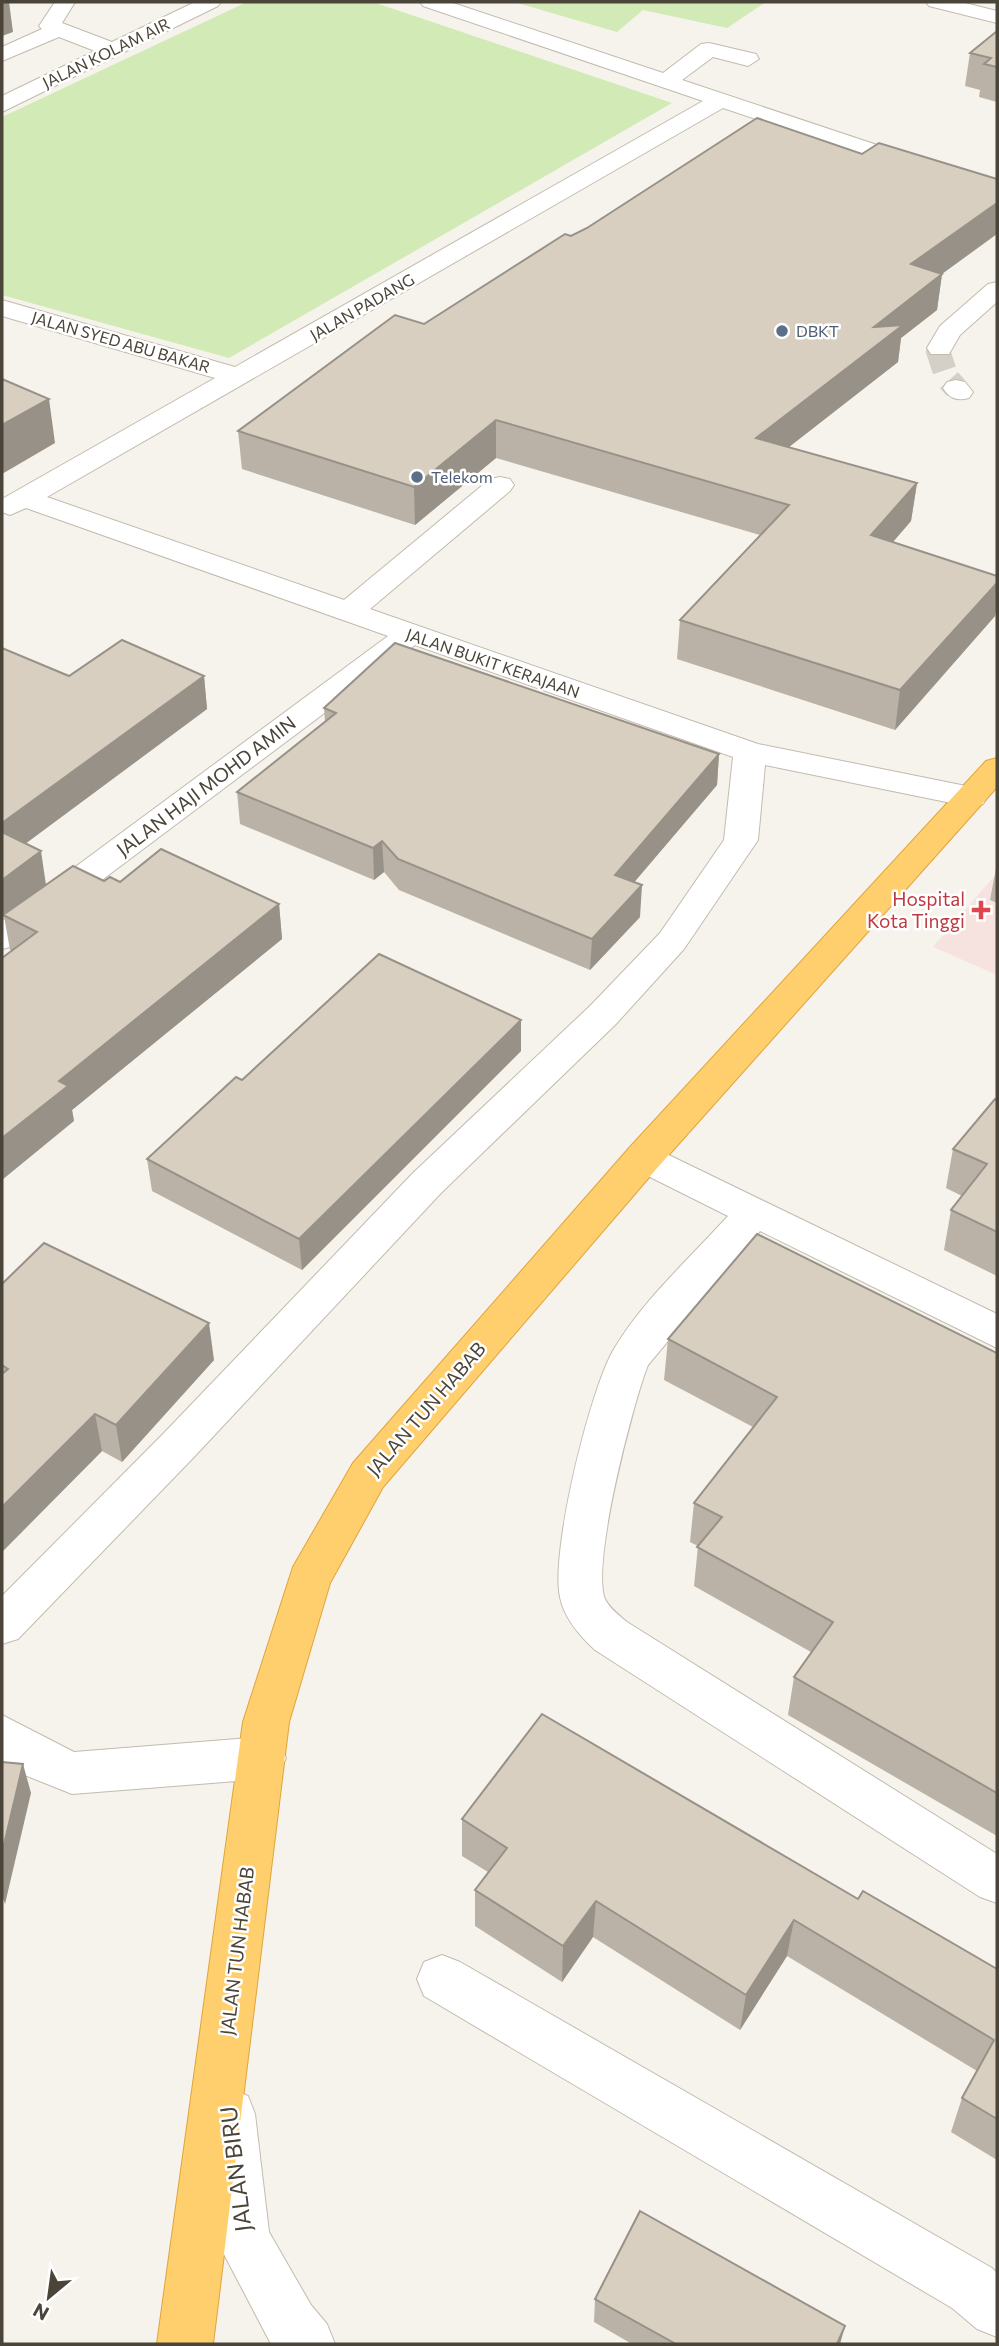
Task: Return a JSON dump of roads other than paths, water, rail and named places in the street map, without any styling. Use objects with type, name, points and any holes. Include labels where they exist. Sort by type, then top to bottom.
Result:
[{"type":"highway","name":"JALAN TUN HABAB","points":[[185,2344],[266,1722],[309,1580],[368,1475],[644,1157],[997,768]]},
{"type":"street","points":[[65,2],[50,26],[113,50]]},
{"type":"street","name":"JALAN KOLAM AIR","points":[[2,105],[211,2]]},
{"type":"street","points":[[430,2],[997,193]]},
{"type":"street","points":[[936,2],[997,17]]},
{"type":"street","points":[[2,55],[57,30]]},
{"type":"street","points":[[665,82],[709,50],[748,59]]},
{"type":"street","name":"JALAN PADANG","points":[[13,504],[241,377],[720,101]]},
{"type":"street","points":[[940,348],[949,331],[997,289]]},
{"type":"street","name":"JALAN SYED ABU BAKAR","points":[[2,308],[241,377]]},
{"type":"street","points":[[348,612],[500,485]]},
{"type":"street","name":"JALAN BUKIT KERAJAAN","points":[[13,504],[348,612],[750,752],[971,797]]},
{"type":"street","name":"JALAN HAJI MOHD AMIN","points":[[2,937],[410,634]]},
{"type":"street","points":[[2,1625],[178,1446],[427,1183],[603,1015],[672,941],[741,841],[750,752]]},
{"type":"street","points":[[644,1157],[997,1332]]},
{"type":"street","points":[[754,1212],[643,1339],[629,1360],[619,1385],[584,1546],[582,1596],[592,1618],[611,1636],[997,1881]]},
{"type":"street","points":[[2,1736],[34,1757],[72,1773],[262,1758]]},
{"type":"street","points":[[442,1979],[972,2288],[997,2309]]},
{"type":"street","name":"JALAN BIRU","points":[[223,2060],[243,2239],[291,2325],[307,2344]]},
{"type":"tunnel","points":[[940,348],[938,351],[947,378],[956,388]]},
{"type":"place","name":"DBKT","points":[[782,331]]},
{"type":"place","name":"Telekom","points":[[417,477]]},
{"type":"place","name":"Hospital Kota Tinggi","points":[[981,910]]}]
